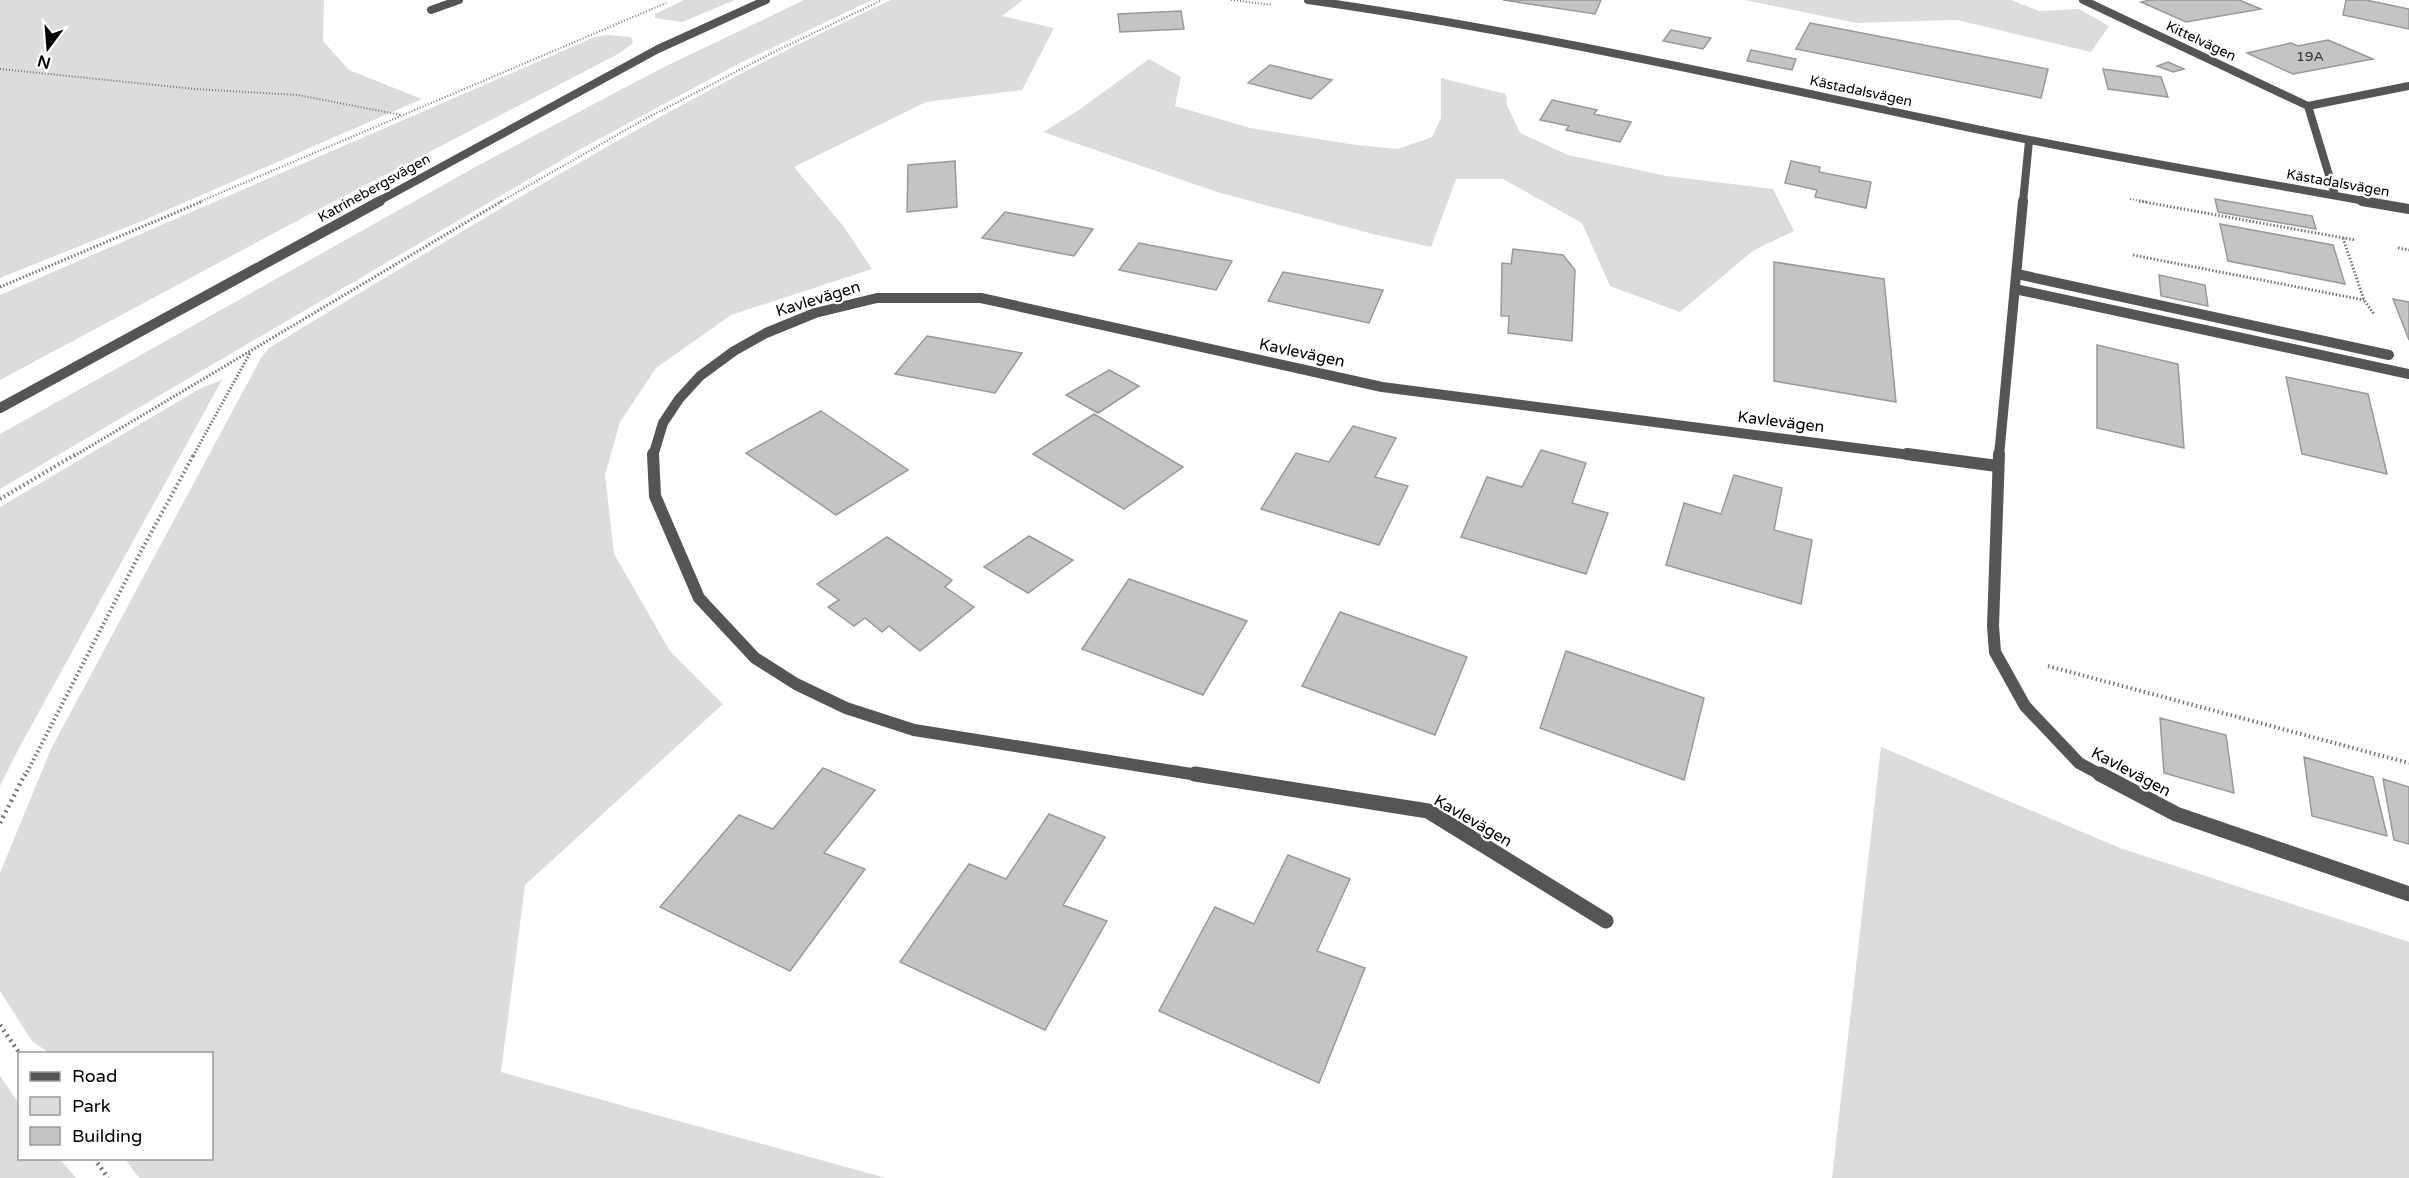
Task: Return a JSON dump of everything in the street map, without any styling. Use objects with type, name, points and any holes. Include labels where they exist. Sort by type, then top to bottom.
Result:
[{"type":"street","points":[[431,10],[459,0]]},
{"type":"street","name":"Katrinebergsvägen","points":[[0,408],[658,50],[766,0]]},
{"type":"street","name":"Kästadalsvägen","points":[[1308,0],[1383,10],[1540,37],[2029,141],[2409,209]]},
{"type":"street","name":"Kittelvägen","points":[[2083,0],[2308,106]]},
{"type":"street","points":[[2335,195],[2308,106],[2409,86]]},
{"type":"street","name":"Kavlevägen","points":[[2029,141],[2001,444],[1997,466],[1993,626],[1995,652],[2025,706],[2079,764],[2176,814],[2409,894]]},
{"type":"street","points":[[2017,274],[2389,355]]},
{"type":"street","points":[[2015,289],[2409,374]]},
{"type":"street","name":"Kavlevägen","points":[[1606,921],[1428,811],[914,730],[846,708],[796,684],[755,658],[699,598],[655,496],[653,455],[663,423],[679,399],[700,376],[734,351],[796,319],[877,298],[981,298],[1382,387],[1997,466]]},
{"type":"path","points":[[0,287],[673,0]]},
{"type":"path","points":[[0,499],[250,353],[479,214],[645,119],[776,51],[882,0]]},
{"type":"path","points":[[0,69],[195,89],[298,95],[402,115]]},
{"type":"path","points":[[2130,200],[2365,242]]},
{"type":"path","points":[[2343,238],[2364,300],[2373,311],[2389,355]]},
{"type":"path","points":[[2398,248],[2409,250]]},
{"type":"path","points":[[2133,255],[2364,300]]},
{"type":"path","points":[[0,823],[134,564],[250,353]]},
{"type":"path","points":[[1995,652],[2409,763]]},
{"type":"path","points":[[0,1025],[19,1052]]},
{"type":"path","points":[[95,1160],[108,1178]]},
{"type":"green space","points":[[0,0],[324,0],[323,41],[349,70],[422,99],[142,221],[0,278]]},
{"type":"green space","points":[[684,0],[735,0],[682,22],[655,18],[655,14]]},
{"type":"green space","points":[[804,0],[872,0],[736,65],[577,151],[0,489],[0,434],[479,165],[660,69]]},
{"type":"green space","points":[[891,0],[1023,0],[1002,16],[1054,28],[1022,90],[926,102],[794,167],[844,227],[872,269],[731,315],[656,368],[620,422],[605,475],[614,554],[670,651],[723,704],[525,885],[501,1072],[886,1178],[139,1178],[126,1160],[213,1160],[213,1052],[48,1052],[32,1041],[0,991],[0,873],[51,749],[261,358],[269,348],[575,165],[731,79]]},
{"type":"green space","points":[[1745,0],[2011,0],[2039,11],[2079,9],[2109,26],[2091,52],[1957,20],[1856,23]]},
{"type":"green space","points":[[607,35],[631,37],[633,43],[620,53],[306,216],[0,380],[0,295],[595,37]]},
{"type":"green space","points":[[1149,59],[1181,77],[1175,106],[1250,128],[1357,145],[1398,149],[1432,137],[1441,118],[1441,78],[1506,94],[1507,105],[1520,133],[1568,155],[1667,176],[1773,189],[1794,231],[1754,250],[1680,312],[1610,286],[1582,223],[1503,179],[1456,179],[1431,247],[1373,234],[1217,192],[1043,132],[1076,112]]},
{"type":"green space","points":[[222,380],[0,786],[0,507],[201,388]]},
{"type":"green space","points":[[1881,747],[2120,848],[2409,942],[2409,1178],[1832,1178]]},
{"type":"green space","points":[[0,1076],[18,1103],[18,1160],[61,1160],[76,1178],[0,1178]]},
{"type":"building","points":[[1503,0],[1601,0],[1595,14]]},
{"type":"building","points":[[2150,0],[2239,0],[2261,9],[2186,22],[2141,2]]},
{"type":"building","points":[[2346,0],[2366,0],[2409,9],[2409,29],[2343,15]]},
{"type":"building","points":[[1181,11],[1184,29],[1120,32],[1118,14]]},
{"type":"building","points":[[1810,23],[2048,69],[2041,98],[1796,49]]},
{"type":"building","points":[[1671,30],[1711,38],[1703,49],[1663,41]]},
{"type":"building","points":[[2328,40],[2373,59],[2293,74],[2247,53],[2291,43],[2298,46]]},
{"type":"building","points":[[1751,50],[1796,59],[1792,70],[1747,61]]},
{"type":"building","points":[[2168,62],[2184,69],[2173,72],[2157,66]]},
{"type":"building","points":[[1270,65],[1332,80],[1311,99],[1248,83]]},
{"type":"building","points":[[2103,69],[2161,77],[2168,97],[2108,89]]},
{"type":"building","points":[[1552,100],[1597,110],[1594,114],[1631,122],[1620,142],[1566,130],[1569,126],[1540,120]]},
{"type":"building","points":[[955,161],[957,207],[907,212],[908,165]]},
{"type":"building","points":[[1791,161],[1820,167],[1819,172],[1871,182],[1866,208],[1815,197],[1817,190],[1785,183]]},
{"type":"building","points":[[2215,199],[2312,216],[2316,229],[2218,212]]},
{"type":"building","points":[[1005,212],[1093,229],[1074,256],[982,238]]},
{"type":"building","points":[[2220,224],[2333,245],[2345,284],[2228,261]]},
{"type":"building","points":[[1139,243],[1232,261],[1216,290],[1119,270]]},
{"type":"building","points":[[1513,249],[1563,255],[1575,270],[1572,341],[1508,333],[1509,316],[1501,316],[1502,263],[1511,264]]},
{"type":"building","points":[[1774,262],[1884,279],[1896,402],[1774,381]]},
{"type":"building","points":[[1283,272],[1383,290],[1369,323],[1268,301]]},
{"type":"building","points":[[2159,275],[2205,285],[2208,306],[2161,296]]},
{"type":"building","points":[[2393,299],[2409,302],[2409,340]]},
{"type":"building","points":[[927,336],[1022,353],[995,393],[895,374]]},
{"type":"building","points":[[2097,345],[2178,364],[2184,448],[2097,428]]},
{"type":"building","points":[[1109,370],[1139,386],[1098,413],[1066,395]]},
{"type":"building","points":[[2286,377],[2368,394],[2387,474],[2302,454]]},
{"type":"building","points":[[821,411],[908,470],[836,515],[746,453]]},
{"type":"building","points":[[1094,414],[1183,467],[1124,509],[1033,454]]},
{"type":"building","points":[[1353,426],[1396,438],[1375,477],[1408,486],[1379,545],[1261,509],[1296,453],[1329,462]]},
{"type":"building","points":[[1541,450],[1586,463],[1572,503],[1608,513],[1586,574],[1461,537],[1487,477],[1522,487]]},
{"type":"building","points":[[1734,475],[1782,488],[1774,530],[1812,540],[1801,604],[1666,565],[1684,503],[1721,514]]},
{"type":"building","points":[[1029,536],[1073,560],[1028,593],[984,567]]},
{"type":"building","points":[[887,537],[952,580],[945,587],[974,607],[920,651],[889,626],[882,632],[865,618],[854,626],[828,607],[839,600],[817,584]]},
{"type":"building","points":[[1129,579],[1247,621],[1203,695],[1082,649]]},
{"type":"building","points":[[1340,612],[1467,657],[1435,735],[1302,686]]},
{"type":"building","points":[[1566,651],[1704,698],[1684,780],[1540,728]]},
{"type":"building","points":[[2160,718],[2226,735],[2234,793],[2164,773]]},
{"type":"building","points":[[2304,757],[2373,777],[2387,836],[2312,816]]},
{"type":"building","points":[[823,768],[875,790],[824,853],[865,869],[790,971],[660,907],[739,815],[773,829]]},
{"type":"building","points":[[2383,779],[2409,787],[2409,844],[2394,840]]},
{"type":"building","points":[[1049,814],[1105,837],[1063,905],[1107,921],[1045,1030],[900,962],[969,864],[1006,879]]},
{"type":"building","points":[[1288,855],[1350,879],[1317,951],[1365,968],[1319,1083],[1159,1011],[1215,907],[1254,924]]}]
